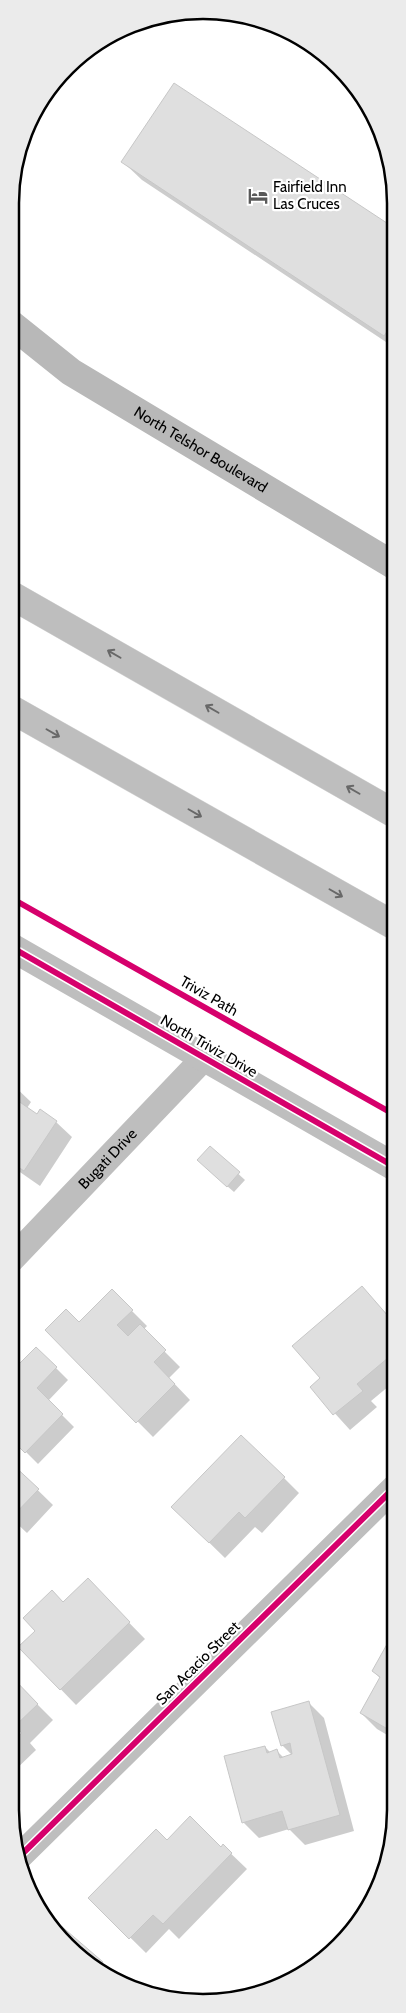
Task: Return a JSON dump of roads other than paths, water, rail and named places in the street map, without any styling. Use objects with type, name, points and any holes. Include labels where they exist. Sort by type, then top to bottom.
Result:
[{"type":"main road","name":"North Telshor Boulevard","points":[[19,330],[71,372],[387,561]]},
{"type":"main road","points":[[19,600],[387,809]]},
{"type":"main road","points":[[19,714],[387,921]]},
{"type":"main road","name":"North Triviz Drive","points":[[19,952],[387,1162]]},
{"type":"street","name":"Bugati Drive","points":[[19,1251],[204,1058]]},
{"type":"street","name":"San Acacio Street","points":[[24,1852],[387,1495]]},
{"type":"place","name":"Fairfield Inn Las Cruces","points":[[258,196]]}]
